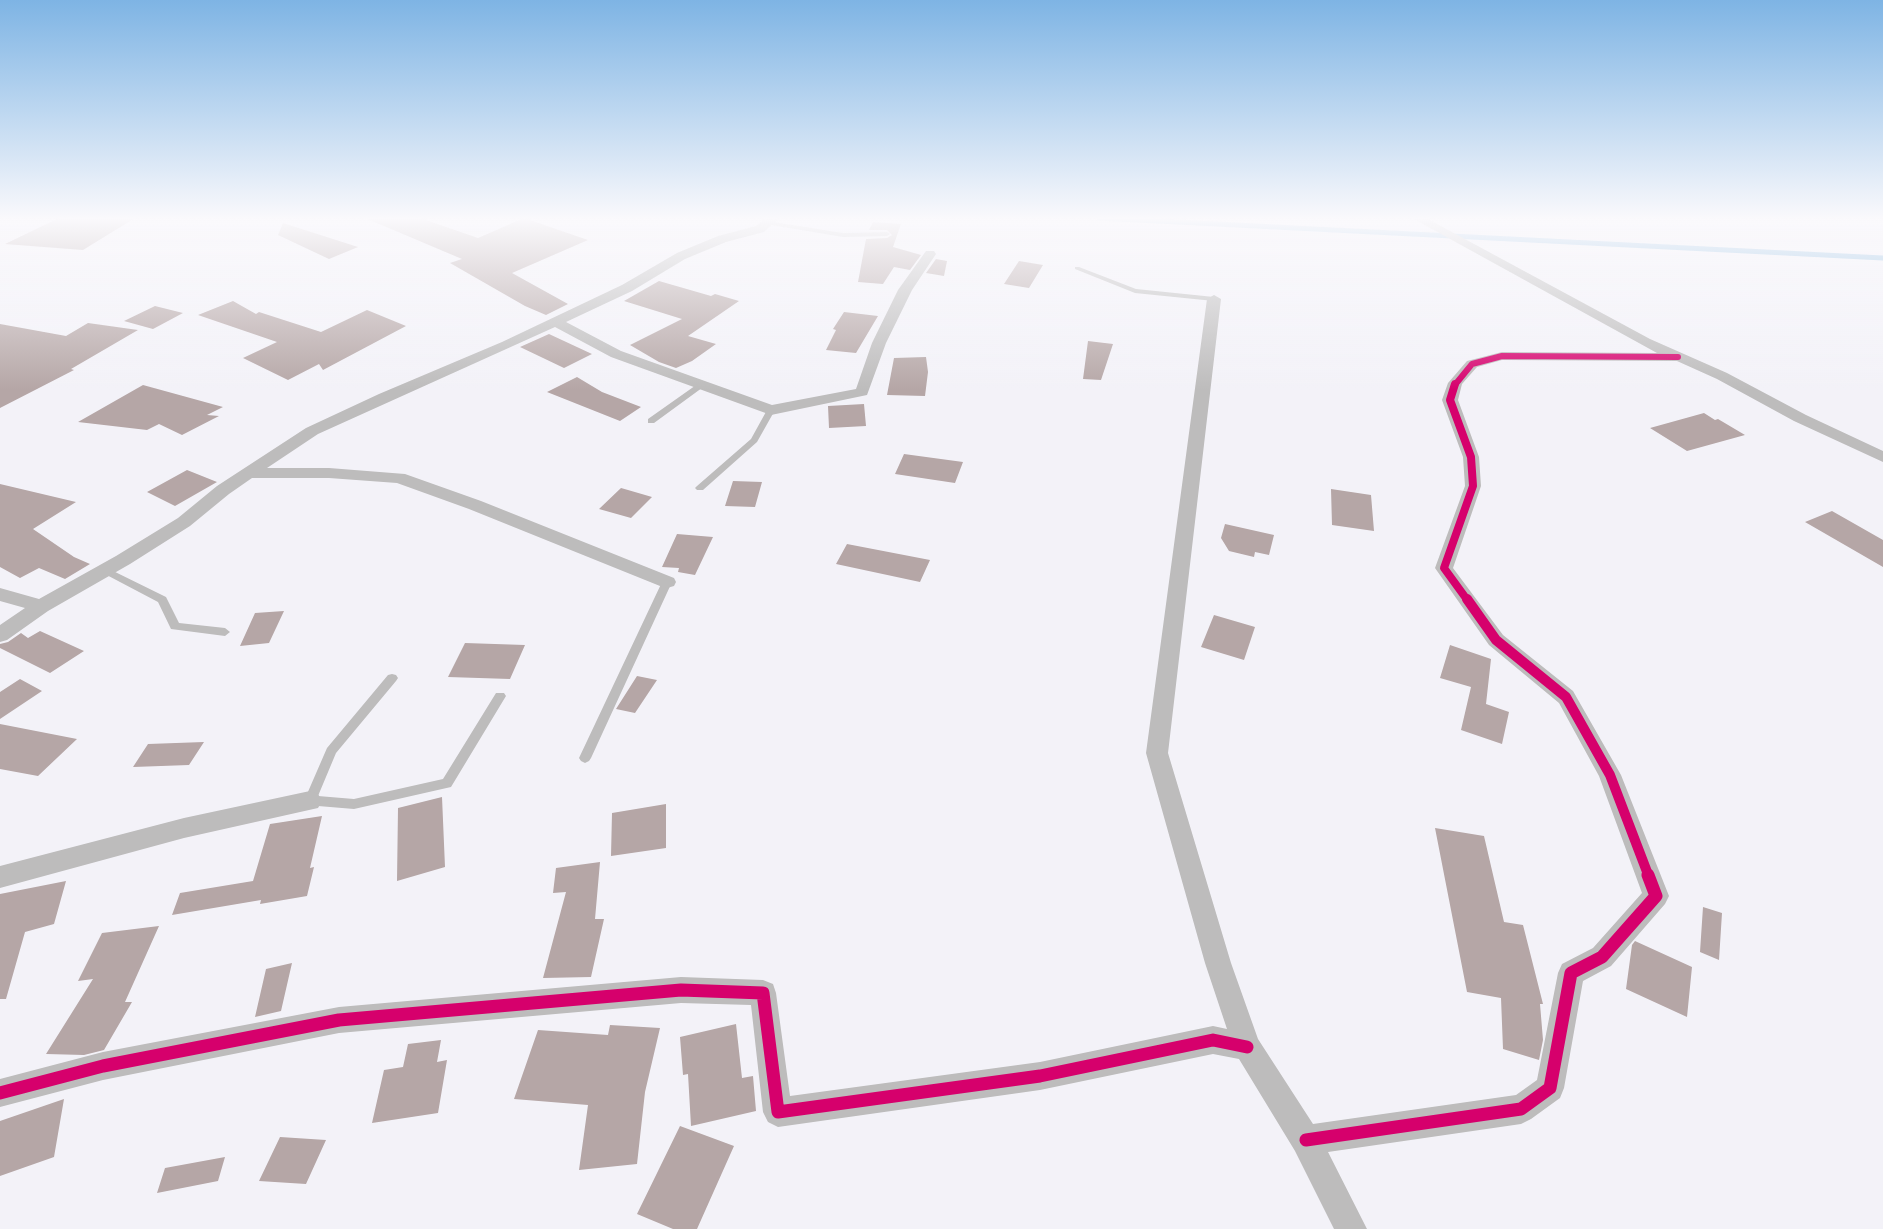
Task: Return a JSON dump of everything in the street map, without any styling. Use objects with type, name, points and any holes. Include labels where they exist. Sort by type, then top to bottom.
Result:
[{"type":"street","points":[[0,635],[41,606],[183,522],[281,449],[312,431],[384,397],[507,345],[627,288],[648,275]]},
{"type":"street","points":[[555,322],[616,354],[771,410],[862,392],[879,343],[905,290],[915,275]]},
{"type":"street","points":[[1523,275],[1645,342],[1883,457]]},
{"type":"street","points":[[1214,299],[1157,753],[1218,963],[1247,1047],[1306,1140],[1351,1229]]},
{"type":"street","points":[[1306,1140],[1521,1109],[1550,1088],[1571,973],[1602,957],[1656,896],[1610,775],[1566,698],[1496,640],[1444,568],[1473,486],[1471,457],[1450,400],[1455,383],[1472,364],[1502,356],[1678,357]]},
{"type":"street","points":[[249,474],[329,473],[399,478],[475,505],[667,582]]},
{"type":"street","points":[[0,594],[41,606]]},
{"type":"street","points":[[0,877],[184,828],[310,801]]},
{"type":"street","points":[[0,1093],[103,1066],[339,1020],[681,990],[763,993],[778,1113],[1040,1076],[1213,1040],[1247,1047]]},
{"type":"lane","points":[[1096,275],[1135,291],[1214,299]]},
{"type":"lane","points":[[651,421],[702,385]]},
{"type":"lane","points":[[700,488],[754,440],[771,410]]},
{"type":"lane","points":[[105,570],[162,600],[175,626],[225,632]]},
{"type":"lane","points":[[585,758],[667,582]]},
{"type":"lane","points":[[392,678],[331,751],[310,801],[354,804],[447,783],[500,696]]},
{"type":"building","points":[[472,275],[516,275],[568,304],[546,315],[525,306]]},
{"type":"building","points":[[859,275],[889,275],[883,284],[858,282]]},
{"type":"building","points":[[1010,275],[1037,275],[1029,288],[1004,284]]},
{"type":"building","points":[[659,281],[711,296],[715,294],[739,301],[688,336],[716,344],[692,361],[676,368],[659,362],[630,345],[682,319],[624,301]]},
{"type":"building","points":[[233,301],[256,314],[259,312],[321,332],[367,310],[406,326],[323,370],[319,364],[288,380],[243,358],[277,342],[198,315]]},
{"type":"building","points":[[155,306],[183,313],[153,329],[124,321]]},
{"type":"building","points":[[844,312],[878,316],[856,353],[826,350],[836,330],[833,329]]},
{"type":"building","points":[[88,323],[138,330],[71,369],[74,370],[0,408],[0,324],[66,336]]},
{"type":"building","points":[[549,334],[592,354],[564,368],[520,347]]},
{"type":"building","points":[[1088,341],[1113,344],[1101,380],[1083,379]]},
{"type":"building","points":[[926,357],[928,372],[925,396],[887,395],[894,358]]},
{"type":"building","points":[[577,377],[602,392],[641,407],[620,421],[547,392]]},
{"type":"building","points":[[143,385],[223,407],[207,415],[219,416],[182,435],[159,424],[147,430],[78,422]]},
{"type":"building","points":[[864,404],[866,426],[829,428],[828,406]]},
{"type":"building","points":[[1704,413],[1745,435],[1687,451],[1650,428]]},
{"type":"building","points":[[904,454],[963,462],[955,483],[895,474]]},
{"type":"building","points":[[187,470],[217,482],[175,506],[147,492]]},
{"type":"building","points":[[733,481],[762,482],[755,507],[725,506]]},
{"type":"building","points":[[0,484],[76,502],[33,529],[74,557],[90,564],[65,579],[39,568],[20,578],[0,567]]},
{"type":"building","points":[[621,488],[652,497],[631,518],[599,509]]},
{"type":"building","points":[[1331,489],[1371,495],[1374,531],[1332,525]]},
{"type":"building","points":[[1832,511],[1883,540],[1883,567],[1805,522]]},
{"type":"building","points":[[1225,524],[1274,535],[1269,555],[1255,552],[1254,557],[1229,551],[1221,538]]},
{"type":"building","points":[[677,534],[713,537],[695,575],[678,572],[679,568],[662,567]]},
{"type":"building","points":[[847,544],[930,560],[920,582],[836,564]]},
{"type":"building","points":[[284,611],[269,643],[240,646],[255,613]]},
{"type":"building","points":[[1214,615],[1255,627],[1244,660],[1201,647]]},
{"type":"building","points":[[40,631],[84,651],[50,673],[0,648],[0,644],[8,642],[21,633],[28,638]]},
{"type":"building","points":[[465,643],[525,645],[510,679],[448,677]]},
{"type":"building","points":[[1450,645],[1491,659],[1486,704],[1509,712],[1502,744],[1461,730],[1471,687],[1440,678]]},
{"type":"building","points":[[637,676],[657,680],[635,713],[616,709]]},
{"type":"building","points":[[20,679],[42,691],[0,719],[0,692]]},
{"type":"building","points":[[0,724],[77,739],[38,776],[0,769]]},
{"type":"building","points":[[204,742],[189,765],[133,767],[148,744]]},
{"type":"building","points":[[442,797],[445,867],[397,881],[398,808]]},
{"type":"building","points":[[666,804],[666,848],[611,856],[612,813]]},
{"type":"building","points":[[322,816],[310,868],[314,867],[307,896],[260,904],[261,900],[172,915],[180,893],[253,881],[270,824]]},
{"type":"building","points":[[1435,828],[1484,836],[1504,922],[1523,925],[1543,1004],[1540,1004],[1543,1040],[1539,1060],[1503,1049],[1501,998],[1467,992]]},
{"type":"building","points":[[600,862],[595,919],[604,919],[591,977],[543,978],[566,892],[553,893],[556,868]]},
{"type":"building","points":[[66,881],[54,924],[25,932],[6,999],[0,999],[0,894]]},
{"type":"building","points":[[1703,907],[1722,913],[1719,960],[1700,952]]},
{"type":"building","points":[[159,926],[125,1002],[132,1002],[104,1050],[84,1055],[46,1054],[93,979],[78,981],[102,933]]},
{"type":"building","points":[[1635,941],[1692,967],[1687,1017],[1626,989],[1632,945]]},
{"type":"building","points":[[292,963],[281,1011],[255,1017],[266,969]]},
{"type":"building","points":[[736,1024],[742,1078],[753,1076],[756,1111],[691,1126],[688,1074],[683,1075],[680,1037]]},
{"type":"building","points":[[610,1025],[660,1028],[645,1092],[637,1164],[579,1170],[588,1105],[514,1099],[538,1030],[608,1035]]},
{"type":"building","points":[[441,1040],[437,1062],[447,1060],[438,1113],[372,1123],[384,1070],[403,1067],[408,1044]]},
{"type":"building","points":[[64,1099],[54,1157],[0,1176],[0,1121]]},
{"type":"building","points":[[680,1126],[734,1146],[697,1229],[673,1229],[637,1214]]},
{"type":"building","points":[[280,1137],[326,1140],[306,1184],[259,1181]]},
{"type":"building","points":[[225,1157],[218,1181],[157,1193],[165,1168]]},
{"type":"cycle path","points":[[1306,1140],[1521,1109],[1550,1088],[1571,973],[1602,957],[1656,896],[1610,775],[1566,697],[1496,640],[1444,568],[1473,486],[1471,457],[1450,400],[1455,383],[1472,364],[1502,356],[1678,357]]},
{"type":"cycle path","points":[[0,1093],[103,1066],[339,1020],[681,990],[763,993],[778,1112],[1040,1076],[1213,1040],[1247,1047]]}]
